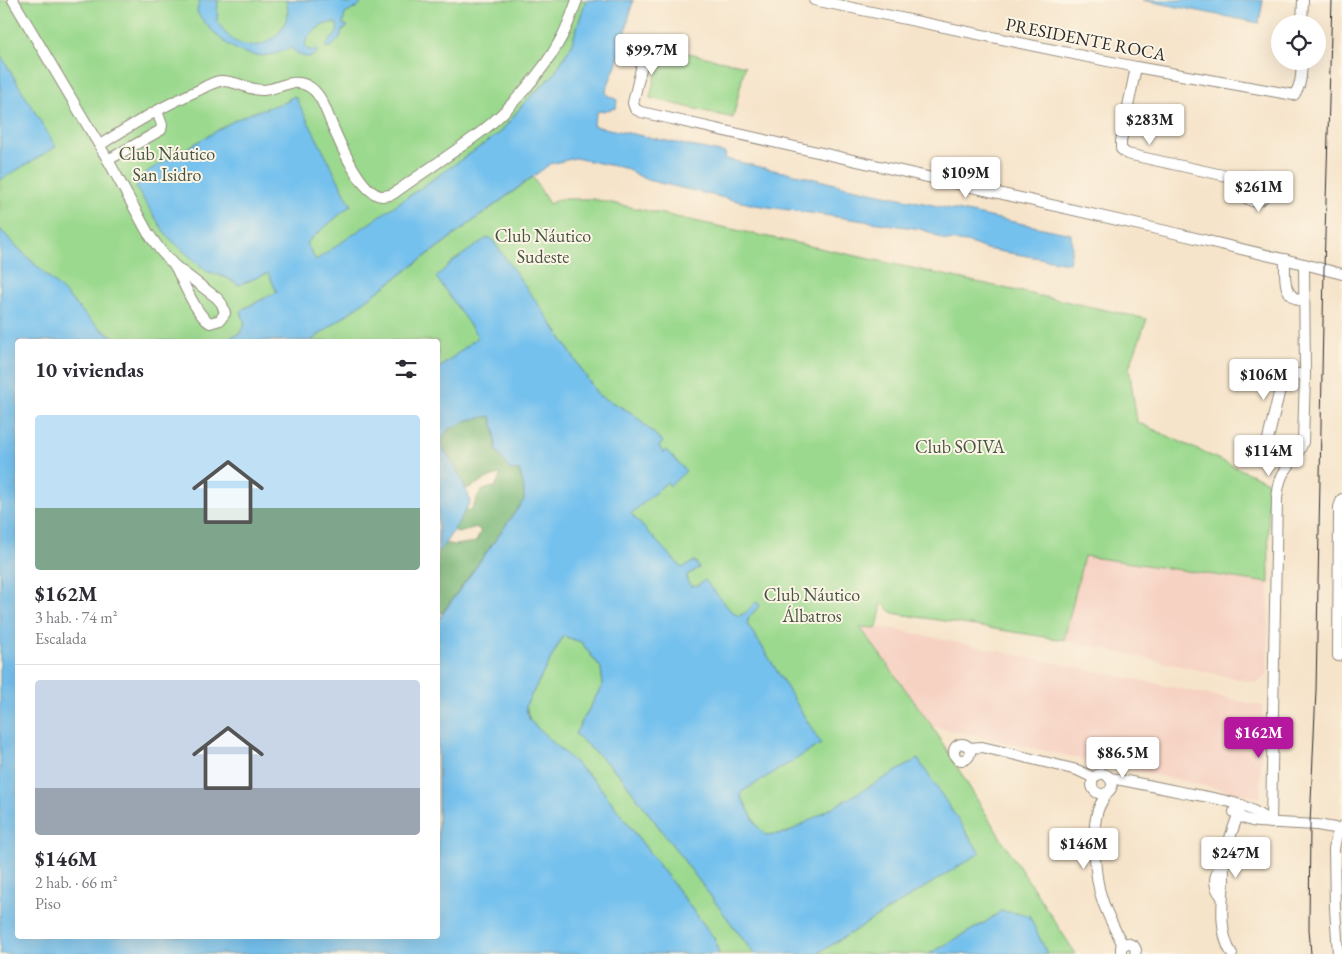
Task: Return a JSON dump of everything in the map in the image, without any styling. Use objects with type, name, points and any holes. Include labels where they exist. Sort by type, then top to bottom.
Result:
[{"type":"street","points":[[13,0],[100,145],[148,233],[161,252],[175,266],[217,298],[222,304],[225,313],[220,320],[210,323],[198,312],[175,266]]},
{"type":"street","points":[[100,145],[183,97],[218,81],[231,82],[260,90],[267,90],[294,82],[307,85],[320,98],[344,152],[363,182],[376,194],[384,196],[393,194],[482,131],[500,115],[550,56],[566,29],[577,0]]},
{"type":"street","name":"PRESIDENTE ROCA","points":[[814,0],[1136,67],[1294,95],[1299,89],[1302,70]]},
{"type":"street","points":[[1302,15],[1303,0]]},
{"type":"street","points":[[647,43],[633,103],[635,110],[1285,259],[1342,274]]},
{"type":"street","points":[[1136,67],[1121,149],[1127,154],[1234,179]]},
{"type":"street","points":[[108,160],[161,130],[162,125],[157,112]]},
{"type":"street","points":[[1285,259],[1285,280],[1289,293],[1295,299],[1304,302]]},
{"type":"street","points":[[1271,823],[1277,498],[1283,475],[1301,450],[1303,442],[1305,374],[1304,264]]},
{"type":"street","points":[[1264,456],[1283,378],[1288,375],[1305,374]]},
{"type":"street","points":[[1338,656],[1339,507],[1342,499]]},
{"type":"street","points":[[969,748],[982,747],[1016,755],[1077,770],[1094,778]]},
{"type":"street","points":[[1094,778],[1103,775],[1109,778],[1242,805],[1262,815],[1271,823]]},
{"type":"street","points":[[1094,778],[1092,787],[1095,792],[1101,794],[1121,783],[1130,781]]},
{"type":"street","points":[[1109,778],[1112,784],[1098,810],[1095,827],[1097,877],[1101,897],[1122,950]]},
{"type":"street","points":[[1222,800],[1238,815],[1250,821],[1341,828],[1336,838],[1334,849],[1338,954]]},
{"type":"street","points":[[1232,954],[1227,946],[1222,897],[1224,859],[1242,805]]},
{"type":"street","points":[[1122,950],[1127,943],[1132,944],[1135,948],[1135,954]]},
{"type":"shaded area","points":[[1084,556],[1269,583],[1267,672],[1265,677],[1256,683],[1064,640]]},
{"type":"shaded area","points":[[860,627],[893,629],[1263,706],[1260,798],[932,726]]},
{"type":"green space","name":"Club Náutico San Isidro","points":[[0,0],[586,0],[571,46],[554,74],[524,103],[500,133],[316,261],[277,292],[241,310],[245,325],[239,334],[225,339],[120,339],[106,332],[90,319],[0,229]]},
{"type":"green space","points":[[662,47],[745,66],[733,118],[650,98]]},
{"type":"green space","name":"Club SOIVA","points":[[533,177],[549,204],[559,199],[593,199],[1147,319],[1129,368],[1137,422],[1268,482],[1269,583],[1084,556],[1064,640],[893,613],[882,603],[877,628],[860,627],[932,726],[1005,845],[1076,954],[1047,954],[1029,916],[1001,911],[986,922],[929,954],[817,954],[979,853],[793,830],[786,833],[766,835],[757,826],[741,796],[743,791],[820,744],[747,624],[749,617],[760,605],[756,602],[745,613],[738,616],[729,609],[705,581],[692,586],[687,581],[687,575],[699,568],[695,561],[682,569],[631,514],[667,482],[670,485],[666,451],[664,453],[658,447],[663,442],[632,413],[598,395],[550,321],[478,337],[440,367],[440,339],[314,339]]},
{"type":"green space","points":[[491,415],[495,432],[496,450],[520,471],[524,489],[524,500],[442,613],[440,612],[440,550],[444,543],[455,545],[476,542],[481,531],[476,527],[458,533],[454,530],[466,508],[469,511],[473,507],[482,491],[493,487],[494,489],[501,474],[492,476],[466,489],[455,466],[442,448],[440,441],[448,430],[468,420]]},
{"type":"green space","points":[[563,636],[581,642],[601,668],[603,684],[575,734],[620,775],[754,954],[719,954],[714,938],[597,783],[530,721],[526,705]]},
{"type":"water","points":[[200,0],[218,0],[217,20],[221,27],[235,41],[248,46],[267,42],[282,29],[288,10],[286,0],[340,0],[347,4],[359,0],[361,3],[345,14],[343,25],[347,25],[347,28],[342,30],[340,38],[331,47],[325,47],[336,33],[336,23],[326,24],[316,29],[308,37],[305,47],[311,51],[316,49],[318,51],[312,57],[305,57],[291,48],[258,56],[237,50],[220,38],[198,14],[197,10]]},
{"type":"water","points":[[586,0],[633,0],[621,52],[606,90],[607,95],[617,100],[616,108],[597,112],[594,126],[725,153],[726,159],[847,187],[1071,234],[1072,248],[1069,263],[986,249],[967,242],[944,240],[920,229],[755,205],[647,180],[624,168],[575,158],[550,164],[314,339],[225,339],[239,334],[245,325],[241,310],[277,292],[268,273],[239,285],[227,278],[206,271],[167,236],[136,188],[138,180],[148,171],[235,120],[289,101],[288,99],[295,96],[351,205],[306,243],[316,260],[500,133],[524,103],[554,74],[571,46]]},
{"type":"water","points":[[1143,0],[1263,0],[1259,23]]},
{"type":"water","points":[[0,54],[56,147],[0,180]]},
{"type":"water","points":[[0,229],[90,319],[106,332],[120,339],[15,339],[15,939],[440,939],[440,617],[524,500],[524,489],[520,471],[510,470],[496,450],[495,432],[491,416],[468,420],[448,430],[440,441],[440,367],[478,337],[436,277],[452,262],[487,238],[491,238],[550,321],[598,395],[632,413],[663,442],[659,447],[664,453],[666,450],[686,471],[670,486],[667,482],[631,514],[682,568],[695,561],[699,568],[687,575],[687,581],[691,586],[698,585],[705,580],[729,609],[738,616],[745,613],[756,602],[760,605],[749,617],[747,624],[821,744],[743,791],[741,796],[757,826],[766,835],[787,833],[918,759],[980,853],[817,954],[754,954],[620,775],[575,734],[603,684],[601,668],[581,642],[563,636],[526,705],[530,721],[597,783],[714,938],[719,954],[0,954]]},
{"type":"water","points":[[440,441],[442,448],[455,466],[470,502],[440,550]]},
{"type":"water","points":[[1001,911],[1029,915],[1047,954],[929,954],[986,922]]},
{"type":"tram line","points":[[1311,954],[1309,929],[1310,824],[1316,690],[1324,269],[1332,0]]},
{"type":"park label","name":"Club Náutico Sudeste","points":[[543,245]]},
{"type":"park label","name":"Club Náutico Álbatros","points":[[812,604]]}]
